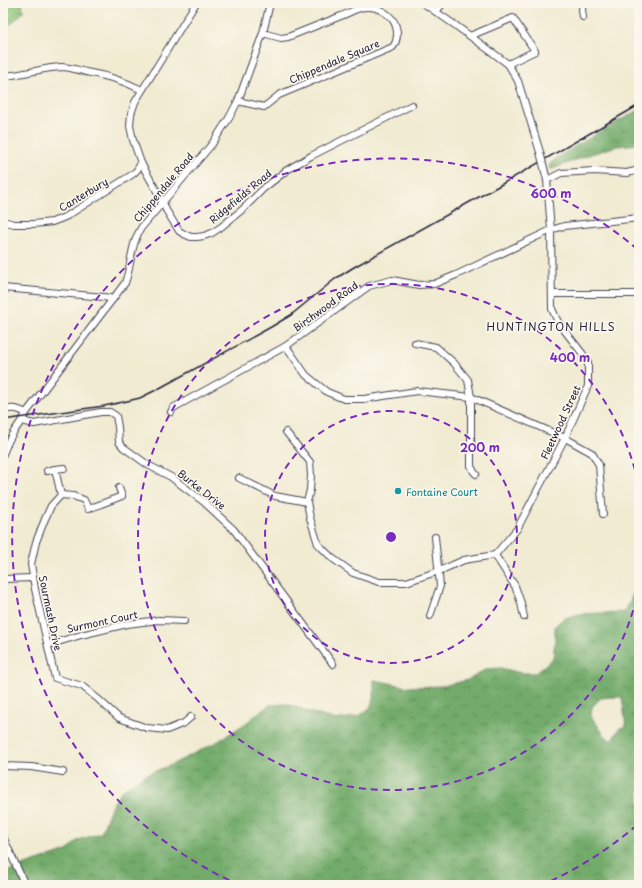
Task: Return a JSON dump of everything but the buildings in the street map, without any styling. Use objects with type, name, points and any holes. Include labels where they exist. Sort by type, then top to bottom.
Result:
[{"type":"street","name":"Ridgefields Road","points":[[196,3],[135,102],[131,114],[130,126],[130,133],[141,163],[166,210],[179,231],[184,234],[191,237],[204,236],[212,233],[230,220],[287,170],[310,156],[412,105]]},
{"type":"street","name":"Chippendale Road","points":[[3,454],[14,430],[22,421],[26,413],[125,283],[128,275],[132,249],[137,235],[212,144],[226,123],[238,101],[263,33],[270,3]]},
{"type":"street","name":"Fleetwood Street","points":[[423,3],[508,64],[518,81],[547,180],[552,230],[552,309],[558,322],[588,362],[588,386],[565,438],[517,529],[495,555]]},
{"type":"street","points":[[436,12],[443,3]]},
{"type":"street","points":[[583,3],[583,17]]},
{"type":"street","name":"Chippendale Square","points":[[238,101],[264,107],[278,95],[393,47],[396,44],[397,31],[394,21],[387,15],[375,8],[368,7],[356,10],[288,37],[282,38],[263,33]]},
{"type":"street","points":[[470,36],[513,18],[535,51],[508,64]]},
{"type":"street","points":[[3,76],[48,69],[69,68],[114,78],[127,82],[142,90]]},
{"type":"street","name":"Canterbury","points":[[3,221],[14,224],[33,224],[52,222],[67,216],[133,174],[141,163]]},
{"type":"street","points":[[547,180],[561,173],[594,171],[627,173],[639,170]]},
{"type":"street","name":"Birchwood Road","points":[[171,412],[173,408],[286,346],[369,286],[392,280],[419,285],[434,284],[456,276],[552,230],[564,226],[639,218]]},
{"type":"street","points":[[3,288],[113,299]]},
{"type":"street","points":[[553,294],[639,294]]},
{"type":"street","points":[[415,343],[436,348],[454,363],[468,380],[471,397],[471,466],[476,474]]},
{"type":"street","points":[[286,346],[306,375],[327,392],[344,399],[364,399],[417,391],[471,397],[565,438],[592,453],[599,465],[603,514]]},
{"type":"street","points":[[3,410],[13,408],[19,409],[26,413]]},
{"type":"street","name":"Burke Drive","points":[[22,421],[34,424],[101,412],[110,412],[116,416],[119,442],[123,447],[148,465],[171,477],[204,502],[234,530],[333,664]]},
{"type":"street","points":[[286,432],[310,462],[310,490],[307,502],[310,518],[318,544],[332,558],[353,574],[379,582],[406,582],[439,571],[464,560],[495,555],[515,586],[521,602],[524,617]]},
{"type":"street","points":[[47,471],[64,468]]},
{"type":"street","points":[[54,469],[61,495],[73,496],[84,500],[88,509],[122,496],[119,488]]},
{"type":"street","points":[[240,478],[275,496],[307,502]]},
{"type":"street","name":"Sourmash Drive","points":[[61,495],[51,506],[36,542],[31,564],[56,678],[82,686],[98,698],[119,718],[147,728],[167,730],[184,723],[191,717]]},
{"type":"street","points":[[430,616],[440,586],[435,537]]},
{"type":"street","points":[[3,579],[33,578]]},
{"type":"street","name":"Surmont Court","points":[[48,645],[80,635],[127,624],[159,620],[184,621]]},
{"type":"street","points":[[3,766],[30,767],[63,772]]},
{"type":"street","points":[[3,837],[25,885]]},
{"type":"green space","points":[[3,3],[22,3],[23,12],[5,28],[3,28]]},
{"type":"green space","points":[[639,110],[639,144],[617,146],[591,154],[550,170],[549,165],[556,158]]},
{"type":"green space","points":[[639,581],[639,885],[3,885],[3,873],[67,851],[78,840],[101,833],[112,805],[122,790],[145,775],[171,765],[217,742],[246,723],[269,705],[287,704],[336,720],[359,716],[370,708],[374,698],[374,680],[409,687],[443,686],[468,680],[486,669],[501,668],[521,673],[536,673],[553,658],[555,626],[563,619],[578,614],[625,612]],"holes":[[[622,697],[626,727],[620,728],[611,741],[604,735],[591,716],[592,707],[601,698]]]},
{"type":"railway","points":[[3,420],[104,406],[140,398],[271,327],[291,315],[335,279],[354,267],[639,105]]},
{"type":"place","name":"Fontaine Court","points":[[398,491]]},
{"type":"district","name":"HUNTINGTON HILLS","points":[[551,326]]}]
